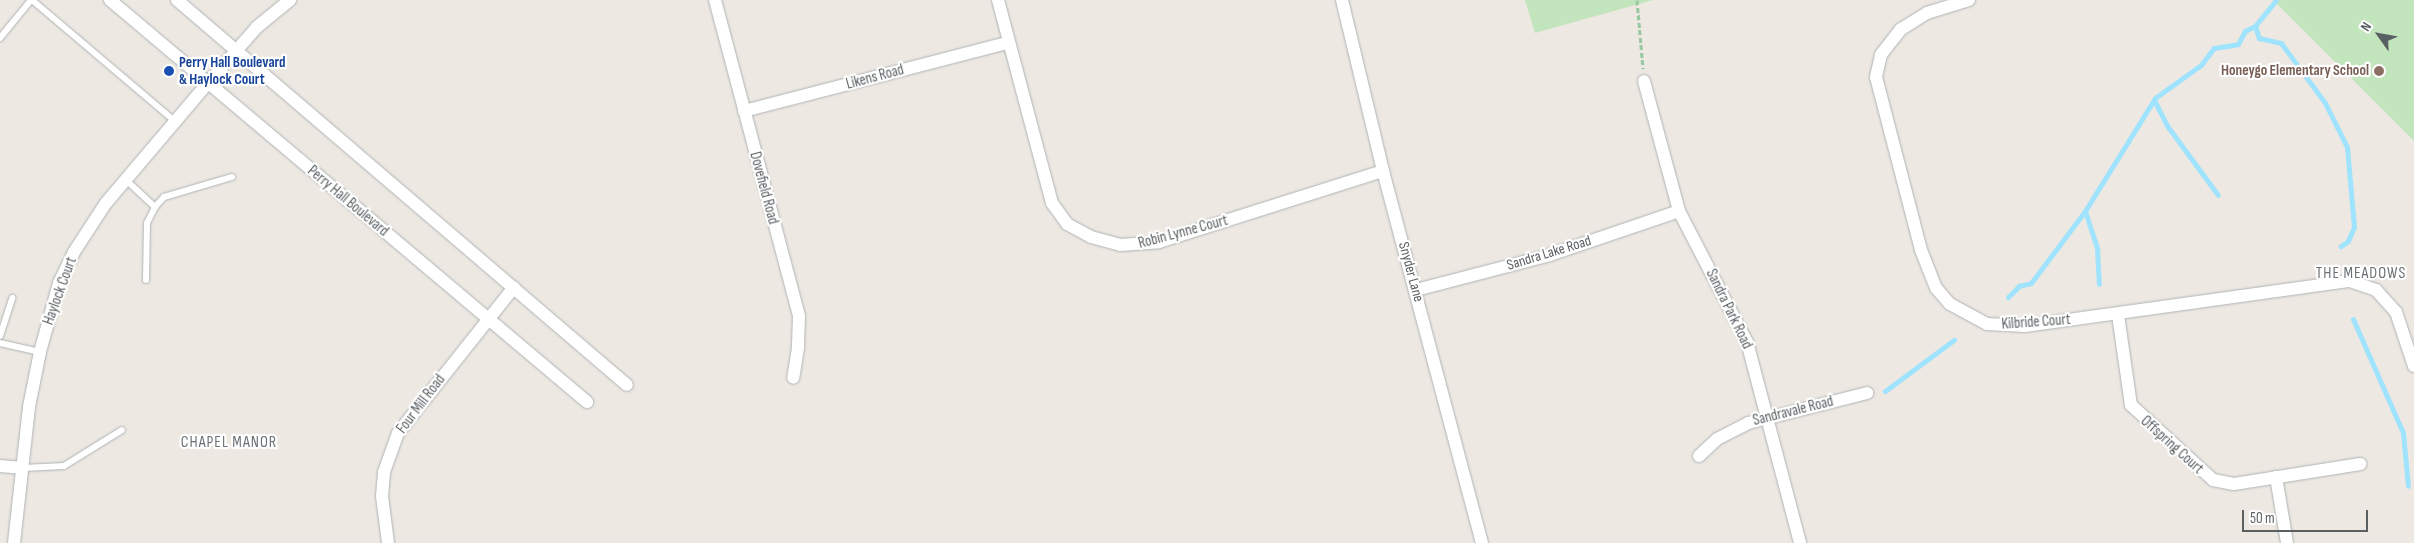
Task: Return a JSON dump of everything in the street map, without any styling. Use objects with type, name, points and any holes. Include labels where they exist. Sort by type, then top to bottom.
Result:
[{"type":"street","name":"Perry Hall Boulevard","points":[[110,0],[207,84],[489,318],[587,402]]},
{"type":"street","points":[[177,0],[627,385]]},
{"type":"street","name":"Haylock Court","points":[[14,543],[29,407],[40,352],[50,310],[74,252],[126,180],[207,84],[257,27],[290,0]]},
{"type":"street","name":"Dovefield Road","points":[[715,0],[799,316],[798,348],[793,378]]},
{"type":"street","name":"Robin Lynne Court","points":[[998,0],[1007,43],[1052,203],[1067,224],[1105,243],[1136,246],[1159,242],[1383,171]]},
{"type":"street","name":"Snyder Lane","points":[[1342,0],[1383,171],[1482,543]]},
{"type":"street","name":"Kilbride Court","points":[[1969,0],[1927,13],[1907,24],[1888,44],[1877,66],[1879,93],[1930,274],[1950,304],[1987,324],[2025,326],[2118,315],[2324,282],[2350,281],[2376,290],[2396,312],[2414,366]]},
{"type":"street","name":"Likens Road","points":[[744,112],[1007,43]]},
{"type":"street","name":"Sandra Park Road","points":[[1644,81],[1679,211],[1747,342],[1769,416],[1800,543]]},
{"type":"street","name":"Sandra Lake Road","points":[[1416,290],[1550,255],[1679,211]]},
{"type":"street","name":"Four Mill Road","points":[[388,543],[382,496],[384,472],[398,432],[514,287]]},
{"type":"street","name":"Offspring Court","points":[[2118,315],[2131,405],[2139,415],[2213,480],[2234,484],[2360,464]]},
{"type":"street","name":"Sandravale Road","points":[[1699,456],[1730,430],[1769,416],[1867,393]]},
{"type":"street","points":[[0,466],[23,468]]},
{"type":"street","points":[[2276,478],[2287,543]]},
{"type":"lane","points":[[0,38],[32,0],[176,122]]},
{"type":"lane","points":[[146,280],[147,222],[155,207],[164,197],[232,177]]},
{"type":"lane","points":[[126,180],[155,207]]},
{"type":"lane","points":[[0,336],[12,298]]},
{"type":"lane","points":[[0,343],[40,352]]},
{"type":"lane","points":[[23,468],[64,466],[122,430]]},
{"type":"path","points":[[1637,0],[1644,81]]},
{"type":"green space","points":[[1525,0],[1653,0],[1535,33]]},
{"type":"green space","name":"Honeygo Elementary School","points":[[2273,0],[2414,0],[2414,141]]},
{"type":"waterway","points":[[2008,297],[2019,286],[2031,283],[2085,211],[2155,98],[2201,65],[2214,48],[2238,44],[2245,31],[2255,26],[2276,0]]},
{"type":"waterway","points":[[2255,26],[2259,38],[2281,43],[2325,103],[2347,147],[2354,227],[2348,241],[2341,246]]},
{"type":"waterway","points":[[2154,100],[2168,127],[2218,195]]},
{"type":"waterway","points":[[2085,211],[2097,248],[2099,284]]},
{"type":"waterway","points":[[2353,319],[2403,433],[2408,486]]},
{"type":"waterway","points":[[1885,391],[1954,340]]},
{"type":"place","name":"Perry Hall Boulevard & Haylock Court","points":[[169,71]]},
{"type":"place","name":"Honeygo Elementary School","points":[[2379,71]]},
{"type":"district","name":"THE MEADOWS","points":[[2361,274]]},
{"type":"district","name":"CHAPEL MANOR","points":[[229,443]]}]
